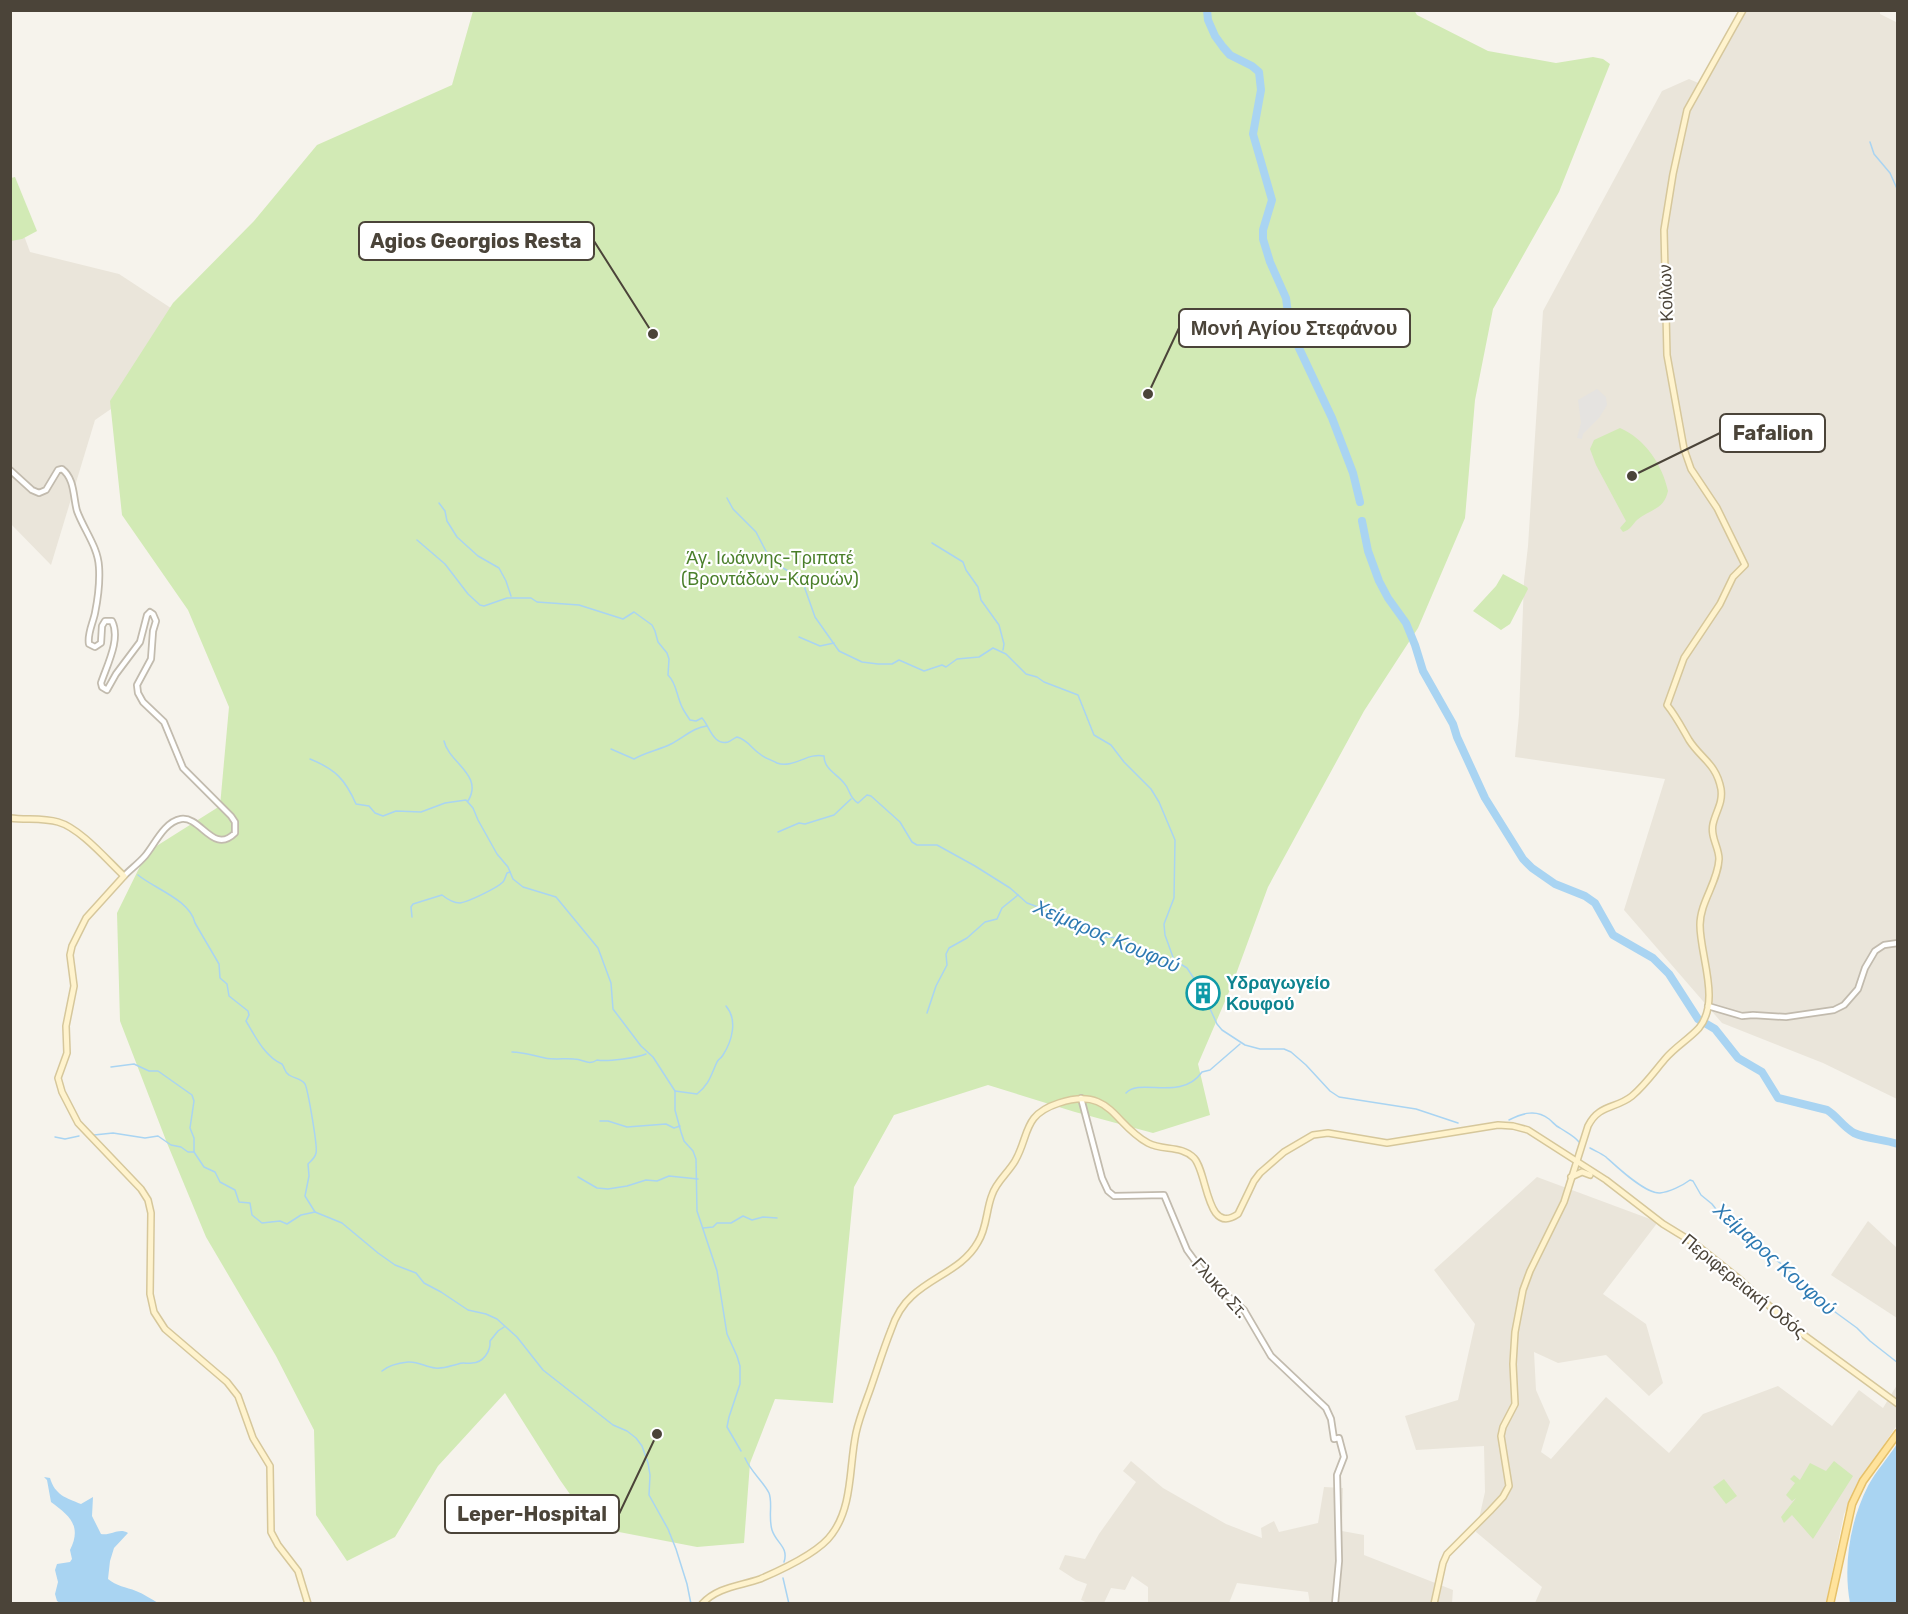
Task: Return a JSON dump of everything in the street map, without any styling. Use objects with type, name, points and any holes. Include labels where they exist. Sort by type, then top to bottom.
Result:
[{"type":"main road","name":"Κοίλων","points":[[1708,1006],[1706,962],[1700,924],[1701,912],[1719,860],[1712,830],[1721,801],[1721,788],[1712,766],[1690,741],[1680,722],[1667,705],[1684,658],[1720,604],[1733,577],[1745,565],[1717,508],[1688,462],[1681,434],[1667,355],[1664,230],[1687,110],[1743,10]]},
{"type":"main road","points":[[10,818],[57,822],[68,826],[124,876],[87,918],[72,946],[74,986],[66,1026],[67,1053],[58,1074],[61,1088],[79,1125],[128,1173],[147,1197],[151,1213],[150,1294],[154,1312],[165,1329],[227,1382],[238,1396],[253,1438],[270,1466],[271,1532],[298,1571],[308,1604]]},
{"type":"main road","points":[[1434,1604],[1447,1554],[1501,1500],[1509,1486],[1502,1432],[1515,1404],[1515,1332],[1523,1290],[1564,1202],[1588,1126],[1595,1116],[1608,1106],[1620,1103],[1632,1096],[1658,1070],[1666,1057],[1702,1022],[1708,1006]]},
{"type":"main road","points":[[702,1604],[717,1592],[759,1579],[807,1555],[826,1542],[833,1533],[844,1509],[858,1425],[896,1316],[912,1295],[957,1265],[975,1247],[983,1232],[992,1193],[1016,1159],[1032,1121],[1055,1105],[1081,1098]]},
{"type":"main road","name":"Περιφερειακή Οδός","points":[[1081,1098],[1091,1099],[1105,1106],[1150,1144],[1182,1150],[1190,1154],[1202,1171],[1212,1208],[1220,1217],[1226,1219],[1238,1214],[1254,1181],[1269,1164],[1313,1135],[1328,1133],[1387,1143],[1506,1125],[1528,1130],[1694,1243],[1793,1327],[1898,1400]]},
{"type":"main road","name":"Περιφερειακή Οδός","points":[[1539,1138],[1559,1150],[1590,1175],[1609,1183]]},
{"type":"main road","points":[[1559,1150],[1568,1153],[1581,1147]]},
{"type":"main road","points":[[1571,1177],[1582,1172],[1590,1175]]},
{"type":"main road","name":"Περιφερειακή Οδός","points":[[1880,1389],[1898,1404]]},
{"type":"main road","points":[[1830,1604],[1852,1504],[1863,1481],[1898,1433]]},
{"type":"main road","points":[[1862,1486],[1898,1439]]},
{"type":"street","points":[[10,470],[32,490],[39,493],[46,489],[58,470],[62,469],[68,475],[77,510],[99,560],[98,594],[88,638],[89,644],[95,647],[101,644],[102,626],[105,621],[112,621],[115,628],[114,643],[101,683],[102,687],[107,690],[140,642],[147,615],[150,612],[153,614],[156,621],[151,662],[137,685],[138,693],[143,702],[164,722],[183,768],[231,816],[234,822],[233,834],[227,838],[217,839],[190,820],[177,820],[164,830],[144,857],[124,876]]},
{"type":"street","points":[[1708,1006],[1738,1016],[1781,1017],[1834,1010],[1844,1005],[1856,992],[1867,962],[1875,951],[1884,945],[1898,943]]},
{"type":"street","name":"Γλυκα Στ.","points":[[1081,1098],[1095,1159],[1108,1191],[1114,1196],[1164,1195],[1187,1250],[1209,1280],[1244,1310],[1271,1356],[1330,1414],[1344,1457],[1337,1474],[1339,1561],[1335,1604]]},
{"type":"shaded area","points":[[1746,11],[1880,11],[1880,14],[1898,23],[1897,1099],[1823,1063],[1722,1023],[1624,910],[1665,779],[1515,757],[1519,715],[1524,581],[1543,311],[1662,91],[1689,79],[1703,85]]},
{"type":"shaded area","points":[[10,198],[30,252],[119,274],[215,337],[95,420],[51,565],[11,524]]},
{"type":"shaded area","points":[[1597,389],[1606,397],[1607,405],[1599,418],[1583,434],[1582,439],[1577,438],[1581,423],[1578,400]]},
{"type":"shaded area","points":[[1537,1177],[1658,1222],[1603,1294],[1646,1324],[1663,1383],[1649,1396],[1606,1355],[1558,1363],[1534,1352],[1536,1390],[1550,1422],[1541,1452],[1551,1459],[1606,1397],[1669,1453],[1703,1414],[1778,1386],[1832,1426],[1859,1390],[1883,1408],[1897,1385],[1897,1425],[1861,1479],[1844,1514],[1826,1603],[1535,1603],[1542,1587],[1476,1532],[1485,1492],[1484,1446],[1416,1450],[1405,1416],[1458,1400],[1475,1324],[1434,1270]]},
{"type":"shaded area","points":[[1868,1221],[1897,1248],[1897,1318],[1831,1275]]},
{"type":"shaded area","points":[[1131,1461],[1163,1488],[1226,1524],[1262,1538],[1261,1528],[1274,1521],[1279,1532],[1318,1523],[1324,1487],[1343,1488],[1342,1531],[1364,1535],[1364,1555],[1453,1590],[1452,1603],[1310,1604],[1308,1592],[1237,1583],[1229,1603],[1148,1604],[1148,1587],[1132,1576],[1125,1590],[1111,1588],[1104,1603],[1088,1603],[1081,1600],[1087,1584],[1059,1569],[1065,1555],[1085,1559],[1099,1534],[1136,1482],[1123,1471]]},
{"type":"green space","name":"Άγ. Ιωάννης-Τριπατέ (Βροντάδων-Καρυών)","points":[[1414,10],[1417,15],[1488,51],[1556,63],[1593,57],[1603,59],[1610,64],[1559,192],[1493,309],[1475,400],[1465,518],[1418,628],[1364,711],[1268,887],[1232,985],[1198,1064],[1210,1115],[1153,1133],[988,1085],[894,1115],[854,1187],[833,1403],[775,1399],[750,1463],[744,1543],[697,1547],[593,1527],[505,1393],[438,1466],[395,1537],[347,1561],[316,1515],[314,1430],[276,1356],[206,1237],[120,1021],[117,913],[147,852],[220,806],[229,707],[188,610],[122,515],[110,401],[173,303],[254,221],[317,145],[452,85],[473,11]]},
{"type":"green space","points":[[15,177],[37,231],[22,239],[11,241],[11,178]]},
{"type":"green space","points":[[1620,428],[1645,446],[1657,462],[1668,491],[1660,506],[1642,516],[1623,532],[1620,528],[1626,521],[1590,449],[1594,440]]},
{"type":"green space","points":[[1503,574],[1528,589],[1510,624],[1501,630],[1473,611],[1496,586]]},
{"type":"green space","points":[[1834,1461],[1853,1476],[1813,1539],[1792,1515],[1784,1523],[1781,1517],[1796,1498],[1792,1501],[1786,1495],[1795,1483],[1790,1479],[1794,1475],[1800,1480],[1810,1463],[1826,1471]]},
{"type":"green space","points":[[1724,1479],[1737,1496],[1726,1504],[1713,1487]]},
{"type":"water","points":[[1897,1444],[1897,1603],[1850,1603],[1848,1559],[1857,1514],[1871,1480]]},
{"type":"water","points":[[44,1477],[50,1478],[52,1484],[62,1495],[76,1502],[81,1504],[93,1497],[92,1516],[101,1534],[121,1531],[128,1533],[114,1548],[108,1579],[158,1603],[62,1604],[57,1601],[55,1594],[58,1582],[55,1570],[57,1564],[70,1562],[72,1559],[70,1550],[75,1534],[69,1517],[51,1502],[47,1480]]},
{"type":"waterway","points":[[1207,10],[1208,20],[1223,47],[1230,55],[1259,72],[1261,90],[1253,134],[1272,200],[1263,230],[1263,239],[1270,262],[1286,298],[1290,329],[1332,418],[1353,473],[1360,502]]},
{"type":"waterway","points":[[1870,142],[1874,154],[1890,173],[1898,191]]},
{"type":"waterway","points":[[727,498],[733,509],[756,532],[769,557],[803,583],[815,617],[839,651],[862,662],[892,664],[899,660],[924,671],[942,665],[946,667],[957,659],[979,657],[993,648],[1006,654],[1026,674],[1078,695],[1094,735],[1111,745],[1124,762],[1151,789],[1175,840],[1174,898],[1164,924],[1165,935],[1174,960]]},
{"type":"waterway","points":[[439,503],[457,537],[478,556],[499,568],[511,596]]},
{"type":"waterway","points":[[1362,521],[1368,551],[1379,581],[1406,623],[1423,671],[1453,724],[1485,798],[1523,859],[1555,884],[1585,896],[1595,903],[1613,935],[1653,958],[1669,974],[1698,1019],[1715,1029],[1738,1058],[1762,1072],[1778,1098],[1827,1110],[1854,1133],[1898,1144]]},
{"type":"waterway","name":"Χείμαρος Κουφού","points":[[417,540],[445,564],[468,594],[480,605],[484,606],[507,598],[531,598],[537,602],[579,605],[623,619],[634,612],[652,625],[658,642],[667,653],[668,675],[686,714],[690,720],[696,721],[702,718],[719,741],[728,742],[737,737],[741,738],[764,757],[783,764],[812,756],[824,756],[828,768],[846,785],[855,801],[858,803],[867,795],[871,796],[900,822],[912,842],[917,845],[937,845],[1010,888],[1027,903],[1054,910],[1092,932],[1105,937],[1121,938],[1151,954],[1174,960],[1187,968],[1201,989],[1217,1024],[1222,1030],[1245,1045],[1260,1049],[1284,1049],[1291,1052],[1339,1097],[1416,1109],[1458,1123]]},
{"type":"waterway","points":[[932,543],[963,562],[978,587],[981,600],[999,625],[1004,644],[1003,650]]},
{"type":"waterway","points":[[799,637],[820,646],[834,643]]},
{"type":"waterway","points":[[611,749],[634,759],[671,744],[698,728],[707,726]]},
{"type":"waterway","points":[[444,741],[447,749],[469,776],[472,792],[468,801]]},
{"type":"waterway","points":[[310,759],[333,771],[348,788],[356,804],[369,806],[375,813],[383,816],[396,811],[421,812],[445,803],[466,800],[473,808],[513,879],[523,887],[556,897],[598,948],[611,983],[613,1009],[641,1046],[653,1057],[675,1091],[675,1110],[681,1132],[696,1159],[697,1211],[717,1271],[727,1334],[740,1366],[740,1384],[727,1427],[741,1451]]},
{"type":"waterway","points":[[778,832],[799,823],[805,824],[834,815],[851,799]]},
{"type":"waterway","points":[[412,917],[413,904],[442,895],[455,902],[464,902],[500,885],[510,872]]},
{"type":"waterway","points":[[138,875],[179,901],[192,915],[219,964],[220,978],[227,984],[229,996],[248,1011],[246,1021],[261,1045],[270,1056],[282,1064],[287,1074],[305,1084],[316,1149],[315,1156],[308,1164],[309,1176],[305,1196],[315,1212]]},
{"type":"waterway","points":[[927,1013],[936,986],[947,965],[946,954],[949,948],[967,938],[985,922],[997,919],[1002,908],[1018,895]]},
{"type":"waterway","points":[[675,1091],[697,1094],[707,1083],[731,1037],[733,1024],[726,1006]]},
{"type":"waterway","points":[[1126,1093],[1141,1087],[1183,1086],[1193,1081],[1202,1072],[1210,1070],[1240,1044]]},
{"type":"waterway","points":[[512,1052],[549,1059],[577,1059],[586,1062],[646,1054]]},
{"type":"waterway","points":[[111,1067],[134,1064],[149,1071],[158,1071],[192,1095],[194,1101],[190,1128],[194,1138],[194,1152]]},
{"type":"waterway","name":"Χείμαρος Κουφού","points":[[1509,1120],[1524,1114],[1539,1114],[1579,1142]]},
{"type":"waterway","points":[[600,1121],[627,1127],[666,1124],[674,1128],[680,1126]]},
{"type":"waterway","points":[[94,1135],[113,1133],[145,1138],[158,1136],[171,1145],[194,1152],[204,1167],[215,1172],[220,1182],[235,1190],[239,1202],[250,1203],[252,1215],[262,1223],[280,1221],[287,1224],[301,1215],[315,1212],[342,1223],[395,1265],[416,1273],[424,1283],[468,1310],[497,1319],[517,1337],[543,1370],[613,1425],[627,1431],[642,1446],[650,1475],[649,1495],[676,1549],[691,1604]]},
{"type":"waterway","points":[[55,1137],[65,1139],[79,1136]]},
{"type":"waterway","name":"Χείμαρος Κουφού","points":[[1590,1148],[1606,1157],[1639,1184],[1654,1192],[1660,1193],[1690,1180],[1693,1181],[1701,1195],[1719,1213],[1796,1276],[1816,1298],[1857,1328],[1898,1363]]},
{"type":"waterway","points":[[578,1177],[597,1188],[608,1189],[646,1180],[657,1181],[669,1176],[698,1179]]},
{"type":"waterway","points":[[703,1228],[713,1227],[717,1223],[731,1223],[743,1216],[752,1220],[763,1217],[777,1218]]},
{"type":"waterway","points":[[382,1371],[388,1367],[408,1362],[438,1368],[480,1361],[486,1356],[490,1341],[504,1327]]},
{"type":"waterway","points":[[745,1458],[769,1493],[771,1525],[785,1552],[784,1562]]},
{"type":"waterway","points":[[783,1578],[789,1604]]},
{"type":"place","name":"Agios Georgios Resta","points":[[653,334]]},
{"type":"place","name":"Μονή Αγίου Στεφάνου","points":[[1148,394]]},
{"type":"place","name":"Fafalion","points":[[1632,476]]},
{"type":"place","name":"Υδραγωγείο Κουφού","points":[[1203,993]]},
{"type":"place","name":"Leper-Hospital","points":[[657,1434]]}]
